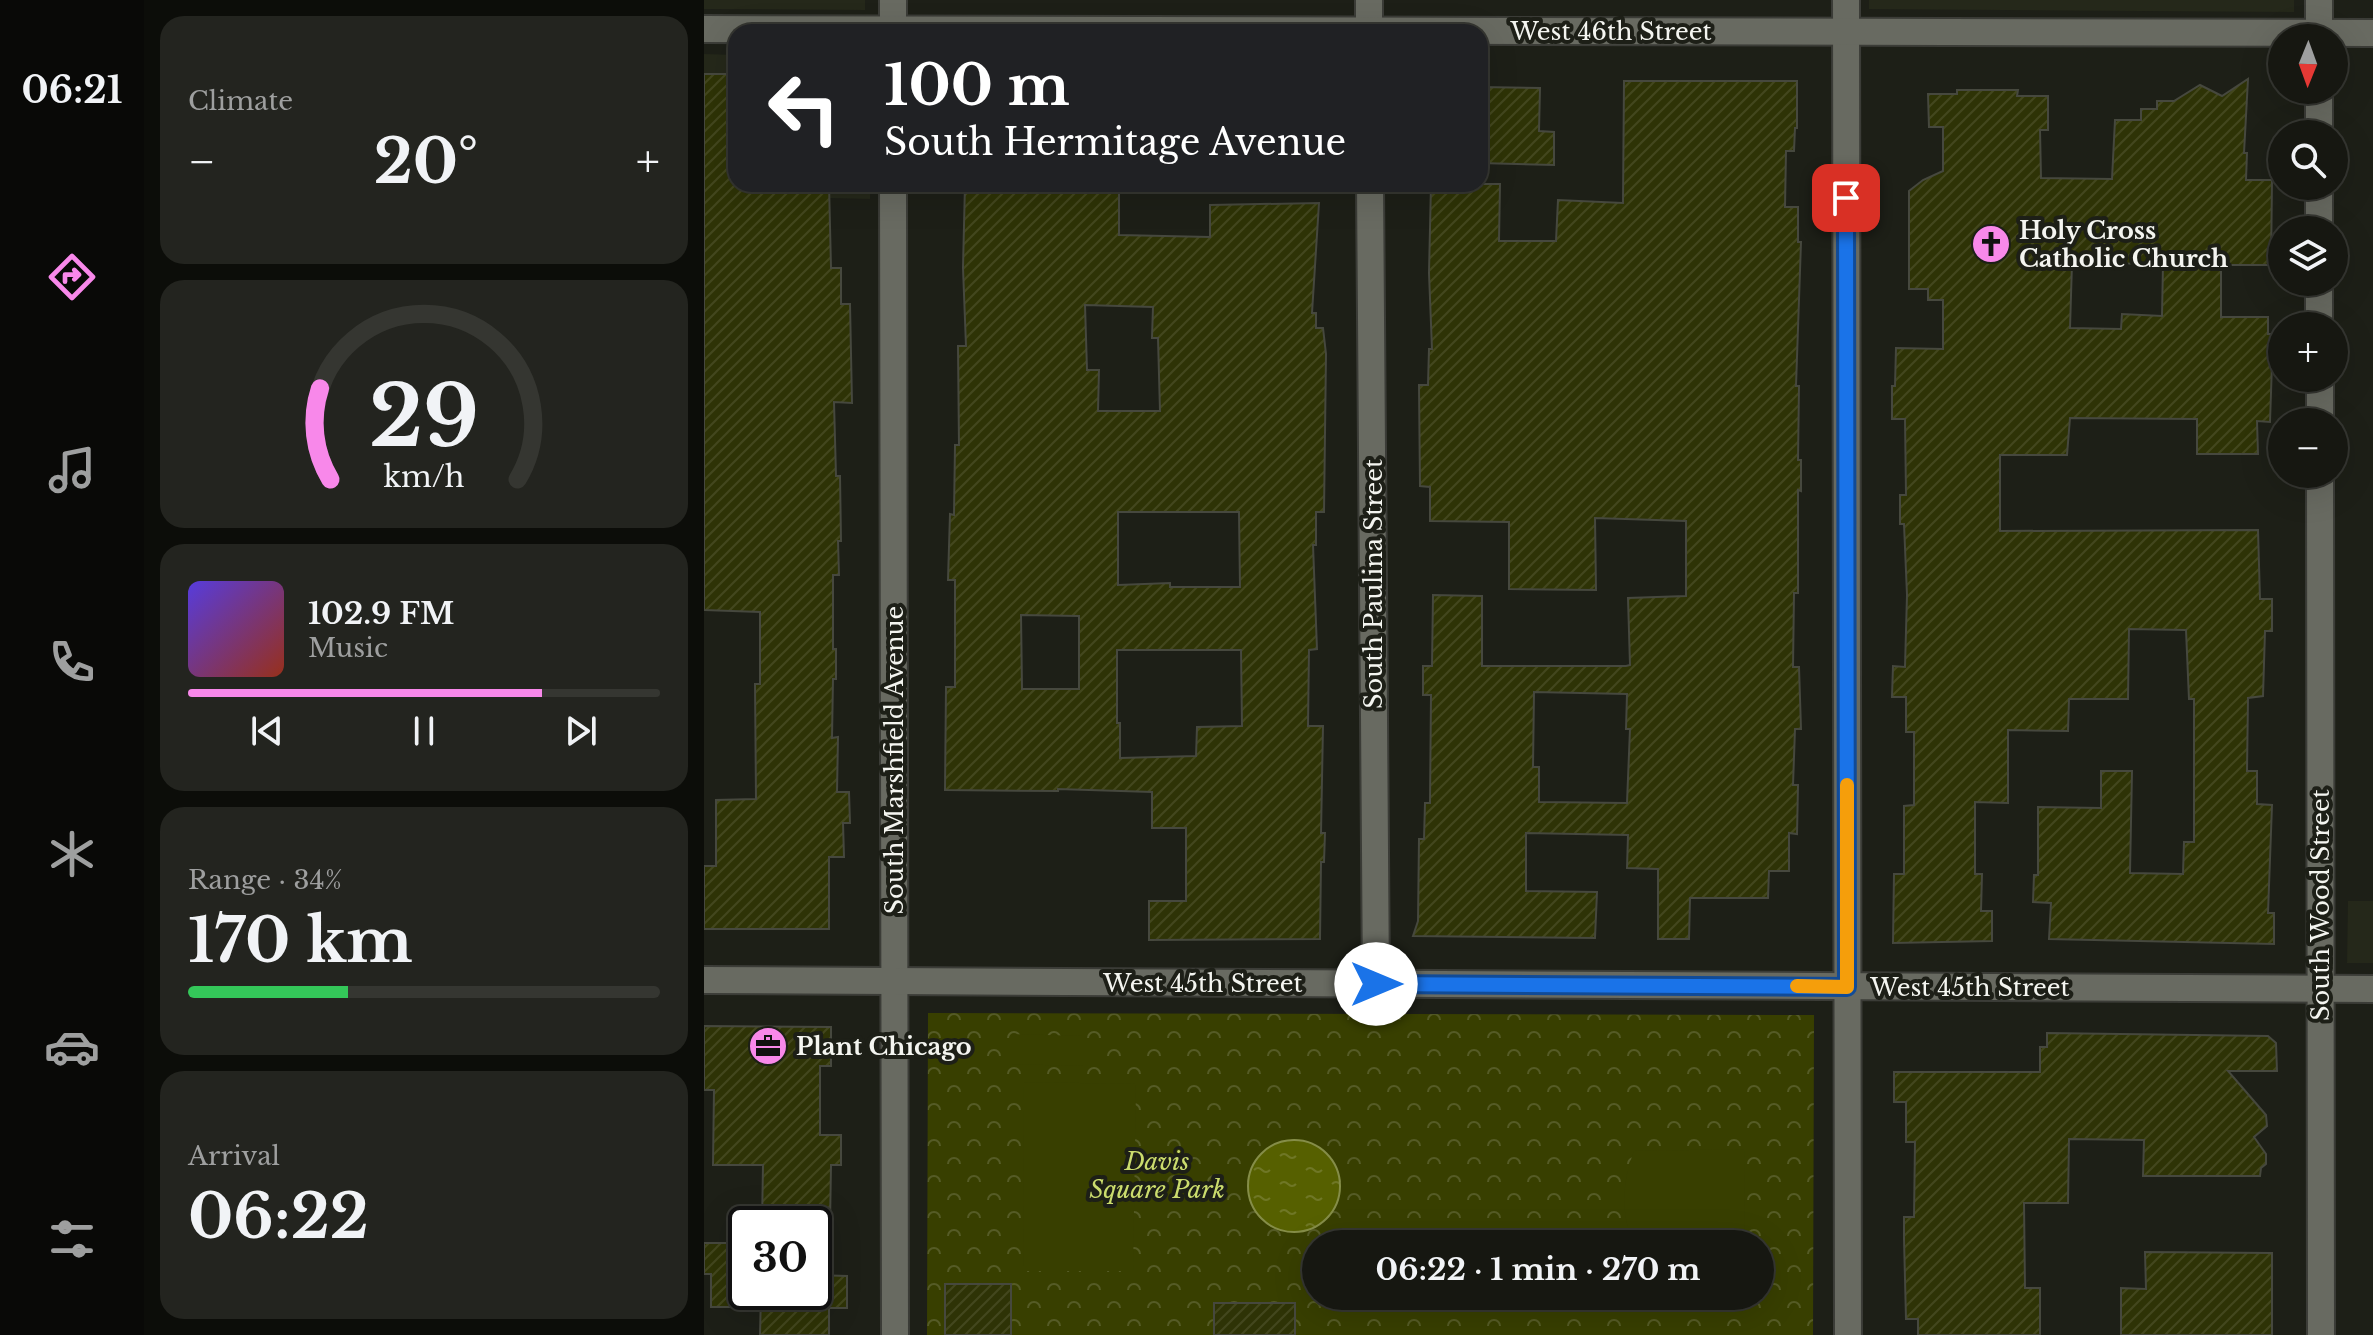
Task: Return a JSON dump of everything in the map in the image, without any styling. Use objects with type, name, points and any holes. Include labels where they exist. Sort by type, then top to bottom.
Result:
[{"type":"street","points":[[893,0],[893,24]]},
{"type":"street","points":[[1369,0],[1369,24]]},
{"type":"street","points":[[1846,0],[1848,1335]]},
{"type":"street","points":[[2319,0],[2319,24]]},
{"type":"street","name":"West 46th Street","points":[[704,29],[728,29]]},
{"type":"street","name":"West 46th Street","points":[[1488,31],[2268,35]]},
{"type":"street","name":"West 46th Street","points":[[2348,34],[2373,33]]},
{"type":"street","name":"South Marshfield Avenue","points":[[893,192],[895,1335]]},
{"type":"street","name":"South Paulina Street","points":[[1370,192],[1376,984]]},
{"type":"street","name":"South Wood Street","points":[[2320,488],[2321,1335]]},
{"type":"street","name":"West 45th Street","points":[[704,980],[2373,989]]},
{"type":"shaded area","points":[[704,0],[865,0],[865,10],[704,9]]},
{"type":"shaded area","points":[[1869,0],[2294,0],[2294,12],[1869,9]]},
{"type":"shaded area","points":[[704,54],[728,55],[728,192],[870,192],[870,199],[704,195]]},
{"type":"shaded area","points":[[2348,901],[2373,901],[2373,963],[2347,963]]},
{"type":"green space","name":"Davis Square Park","points":[[928,1013],[1814,1015],[1813,1335],[927,1335]]},
{"type":"green space","points":[[1011,1034],[1083,1036],[1083,1066],[1011,1064]]},
{"type":"green space","points":[[1024,1082],[1136,1084],[1133,1271],[1023,1271]]},
{"type":"green space","points":[[1744,1149],[1745,1230],[1628,1230],[1624,1198],[1634,1151]]},
{"type":"water","points":[[1285,1141],[1303,1141],[1319,1148],[1332,1161],[1339,1177],[1339,1195],[1332,1211],[1319,1224],[1302,1231],[1285,1231],[1269,1224],[1256,1211],[1249,1195],[1249,1177],[1256,1161],[1269,1148]]},
{"type":"building","points":[[704,74],[728,74],[728,192],[829,192],[831,268],[841,268],[841,304],[850,304],[852,403],[834,402],[841,541],[838,541],[839,575],[833,575],[836,679],[833,679],[832,738],[838,737],[837,792],[849,792],[850,823],[843,823],[844,857],[829,857],[829,929],[704,929],[704,866],[716,866],[716,800],[756,799],[755,684],[760,684],[760,612],[704,610]]},
{"type":"building","points":[[2248,79],[2244,153],[2247,153],[2246,180],[2268,180],[2268,200],[2272,200],[2272,216],[2268,216],[2268,265],[2221,265],[2221,317],[2268,317],[2270,408],[2268,408],[2268,422],[2257,421],[2258,454],[2197,454],[2197,419],[2070,418],[2067,455],[2000,455],[2000,531],[2258,530],[2260,599],[2272,599],[2272,631],[2265,631],[2263,696],[2248,698],[2247,771],[2257,771],[2257,804],[2272,805],[2268,913],[2274,913],[2274,944],[2049,939],[2051,903],[2033,902],[2034,875],[2038,875],[2038,807],[2101,808],[2101,771],[2132,771],[2130,873],[2183,874],[2184,842],[2194,842],[2194,699],[2189,699],[2186,630],[2129,629],[2128,699],[2069,699],[2068,731],[2008,730],[2008,803],[1975,802],[1975,874],[1982,874],[1981,911],[1992,911],[1992,941],[1893,943],[1894,874],[1904,874],[1904,806],[1914,805],[1914,732],[1906,732],[1906,697],[1892,697],[1893,666],[1905,667],[1907,595],[1904,524],[1900,524],[1900,495],[1906,495],[1905,419],[1892,419],[1892,386],[1895,386],[1896,348],[1943,349],[1943,300],[1928,300],[1928,289],[1909,289],[1909,191],[1943,171],[1943,127],[1929,127],[1928,94],[1957,94],[1957,90],[2018,90],[2017,96],[2048,96],[2048,130],[2040,130],[2041,178],[2112,179],[2115,120],[2141,120],[2141,109],[2157,109],[2157,101],[2174,101],[2200,85],[2222,96]],"holes":[[[2072,263],[2163,264],[2162,316],[2122,314],[2121,329],[2070,328]]]},
{"type":"building","points":[[1624,81],[1797,81],[1797,128],[1794,151],[1786,151],[1785,207],[1798,207],[1798,242],[1801,242],[1796,386],[1799,386],[1798,460],[1801,460],[1801,491],[1798,490],[1798,593],[1794,593],[1793,667],[1799,667],[1801,729],[1795,729],[1793,785],[1798,785],[1797,834],[1789,833],[1789,871],[1769,871],[1768,898],[1690,898],[1689,939],[1658,939],[1658,869],[1627,868],[1628,835],[1526,833],[1526,891],[1597,892],[1595,938],[1413,936],[1418,921],[1419,839],[1424,839],[1425,803],[1430,803],[1431,695],[1423,695],[1423,666],[1432,666],[1433,595],[1482,596],[1482,666],[1630,665],[1628,598],[1686,596],[1686,521],[1595,518],[1596,590],[1509,589],[1509,522],[1430,521],[1430,487],[1420,486],[1419,385],[1428,385],[1429,349],[1432,349],[1429,273],[1431,192],[1488,192],[1488,184],[1500,184],[1499,241],[1556,241],[1558,200],[1623,203]],"holes":[[[1534,692],[1627,694],[1626,729],[1630,729],[1627,803],[1539,802],[1539,767],[1533,767]]]},
{"type":"building","points":[[1488,87],[1540,88],[1539,131],[1554,132],[1554,165],[1488,163]]},
{"type":"building","points":[[965,192],[1119,192],[1119,235],[1210,237],[1210,205],[1319,203],[1312,313],[1316,313],[1316,328],[1323,328],[1326,354],[1324,512],[1316,512],[1316,545],[1313,545],[1317,649],[1309,650],[1308,726],[1323,726],[1321,833],[1325,833],[1324,862],[1321,862],[1320,939],[1149,940],[1149,901],[1186,901],[1186,828],[1152,828],[1152,792],[945,790],[946,687],[955,687],[955,580],[948,580],[950,514],[954,515],[955,445],[959,445],[958,346],[966,346]],"holes":[[[1085,305],[1153,307],[1152,338],[1158,338],[1160,411],[1098,411],[1099,370],[1087,370]],[[1118,512],[1239,512],[1240,587],[1170,587],[1170,583],[1118,585]],[[1021,615],[1079,616],[1079,689],[1022,689]],[[1117,650],[1241,650],[1242,726],[1197,727],[1196,756],[1120,758]]]},
{"type":"building","points":[[704,1026],[831,1027],[831,1066],[820,1066],[820,1135],[841,1135],[841,1165],[831,1165],[830,1206],[762,1206],[763,1165],[713,1165],[714,1090],[704,1090]]},
{"type":"building","points":[[2047,1033],[2268,1036],[2276,1043],[2277,1071],[2228,1071],[2266,1115],[2267,1126],[2254,1137],[2266,1154],[2266,1164],[2261,1168],[2260,1176],[2143,1176],[2144,1140],[2069,1139],[2068,1203],[2024,1203],[2025,1288],[2040,1288],[2040,1335],[1918,1335],[1918,1319],[1906,1319],[1904,1239],[1904,1217],[1914,1217],[1915,1142],[1906,1142],[1906,1102],[1894,1102],[1894,1072],[2040,1072],[2040,1047],[2047,1047]]},
{"type":"building","points":[[704,1243],[728,1243],[728,1307],[711,1307],[711,1274],[704,1274]]},
{"type":"building","points":[[2145,1252],[2272,1253],[2272,1335],[2121,1335],[2121,1288],[2146,1289]]},
{"type":"building","points":[[832,1276],[847,1276],[847,1308],[832,1308]]},
{"type":"building","points":[[945,1284],[1011,1284],[1011,1335],[945,1335]]},
{"type":"building","points":[[1214,1303],[1295,1303],[1295,1335],[1214,1335]]},
{"type":"building","points":[[761,1310],[829,1310],[829,1335],[760,1335]]},
{"type":"slow traffic","points":[[1797,986],[1847,987],[1847,785]]},
{"type":"place","name":"Holy Cross Catholic Church","points":[[1991,244]]},
{"type":"place","name":"Plant Chicago","points":[[768,1046]]},
{"type":"route","points":[[1376,984],[1847,987],[1846,198]]}]
